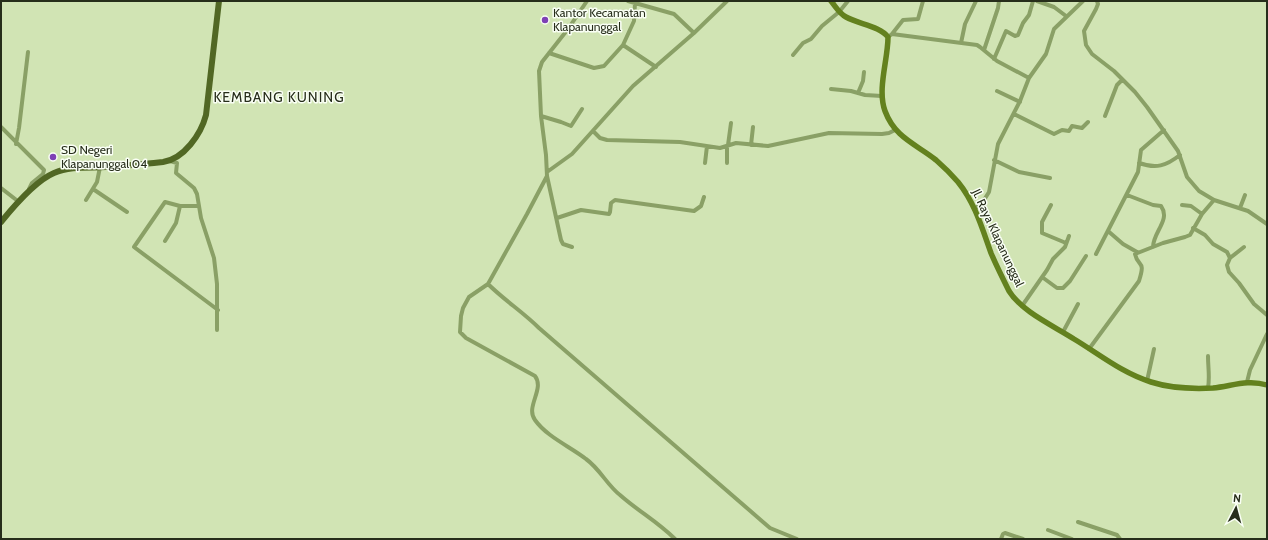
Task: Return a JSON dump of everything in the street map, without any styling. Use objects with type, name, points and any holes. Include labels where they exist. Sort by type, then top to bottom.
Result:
[{"type":"main road","points":[[2,219],[39,182],[55,173],[71,169],[170,161],[180,155],[192,143],[204,123],[208,105],[219,1]]},
{"type":"street","points":[[572,247],[563,244],[559,234],[547,174],[541,116],[539,71],[542,62],[550,54],[587,1]]},
{"type":"street","points":[[628,1],[674,14],[694,33]]},
{"type":"street","points":[[675,539],[653,520],[617,493],[592,464],[564,445],[536,422],[532,415],[538,385],[535,376],[462,335],[460,325],[463,308],[469,297],[488,284],[527,214],[547,174],[572,154],[633,86],[694,33],[727,1]]},
{"type":"street","points":[[831,1],[839,12],[853,21],[890,35],[945,40],[961,44],[977,45],[994,59],[1029,78]]},
{"type":"street","points":[[793,55],[803,44],[810,40],[822,26],[839,12],[848,1]]},
{"type":"street","points":[[890,35],[903,20],[918,19],[923,1]]},
{"type":"street","points":[[961,44],[965,24],[976,1]]},
{"type":"street","points":[[984,50],[999,1]]},
{"type":"street","points":[[994,59],[1006,31],[1018,36],[1023,23],[1028,16],[1033,1]]},
{"type":"street","points":[[1037,1],[1054,7],[1066,16]]},
{"type":"street","points":[[975,209],[984,200],[988,192],[998,144],[1020,102],[1029,78],[1046,54],[1054,29],[1082,1]]},
{"type":"street","points":[[1097,1],[1098,4],[1096,9],[1084,31],[1086,45],[1096,58],[1114,71],[1135,92],[1164,130],[1180,156],[1187,177],[1199,191],[1214,200],[1248,211],[1267,224]]},
{"type":"street","points":[[550,54],[594,68],[604,66],[623,45],[634,21],[635,2]]},
{"type":"street","name":"Jl. Raya Klapanunggal","points":[[890,35],[882,96],[885,111],[895,130],[902,137],[936,160],[951,174],[963,189],[975,209],[994,260],[1017,302],[1089,349],[1147,381],[1169,386],[1208,388],[1247,382],[1267,385]]},
{"type":"street","points":[[623,45],[656,67]]},
{"type":"street","points":[[16,144],[28,52]]},
{"type":"street","points":[[858,93],[863,81],[864,72]]},
{"type":"street","points":[[1105,116],[1116,88],[1122,80]]},
{"type":"street","points":[[831,89],[865,95],[882,96]]},
{"type":"street","points":[[997,91],[1020,102]]},
{"type":"street","points":[[541,116],[571,126],[582,109]]},
{"type":"street","points":[[1014,114],[1054,134],[1062,130],[1069,131],[1072,126],[1082,128],[1088,122]]},
{"type":"street","points":[[727,163],[731,123]]},
{"type":"street","points":[[1,127],[44,172],[32,183],[29,192]]},
{"type":"street","points":[[751,145],[753,127]]},
{"type":"street","points":[[592,131],[600,138],[607,140],[680,142],[720,148],[736,143],[768,146],[829,133],[882,134],[895,130]]},
{"type":"street","points":[[1096,254],[1138,172],[1141,150],[1164,130]]},
{"type":"street","points":[[705,163],[707,146]]},
{"type":"street","points":[[1139,163],[1152,167],[1161,166],[1168,164],[1180,156]]},
{"type":"street","points":[[994,160],[1019,172],[1050,178]]},
{"type":"street","points":[[170,161],[177,163],[176,173],[196,191],[203,224],[216,264],[218,310],[217,330]]},
{"type":"street","points":[[86,200],[97,182],[100,167]]},
{"type":"street","points":[[1,188],[19,202]]},
{"type":"street","points":[[93,189],[127,212]]},
{"type":"street","points":[[1127,194],[1153,205],[1161,206],[1163,209],[1165,217],[1155,236],[1153,247]]},
{"type":"street","points":[[1240,208],[1245,195]]},
{"type":"street","points":[[557,218],[581,210],[609,214],[611,203],[615,200],[694,211],[700,208],[704,197]]},
{"type":"street","points":[[1108,231],[1123,244],[1137,252],[1190,235],[1202,214],[1214,200]]},
{"type":"street","points":[[199,206],[180,206],[165,202],[134,247],[218,310]]},
{"type":"street","points":[[1182,204],[1191,206],[1202,214]]},
{"type":"street","points":[[165,241],[176,223],[180,206]]},
{"type":"street","points":[[1051,206],[1043,221],[1042,232],[1066,243]]},
{"type":"street","points":[[1193,228],[1205,235],[1213,244],[1227,252],[1230,258]]},
{"type":"street","points":[[1022,306],[1053,259],[1062,251],[1069,236]]},
{"type":"street","points":[[1244,247],[1230,258],[1227,266],[1229,272],[1254,304],[1267,315]]},
{"type":"street","points":[[1089,349],[1139,281],[1142,265],[1135,256],[1137,252]]},
{"type":"street","points":[[1042,277],[1057,288],[1063,288],[1070,281],[1086,256]]},
{"type":"street","points":[[488,284],[498,294],[527,316],[770,528],[797,539]]},
{"type":"street","points":[[1063,332],[1078,304]]},
{"type":"street","points":[[1247,382],[1250,370],[1267,334]]},
{"type":"street","points":[[1147,381],[1154,349]]},
{"type":"street","points":[[1208,356],[1208,369],[1210,376],[1208,388]]},
{"type":"street","points":[[1078,522],[1117,535],[1120,539]]},
{"type":"street","points":[[1048,530],[1072,539]]},
{"type":"street","points":[[1001,539],[1004,533],[1023,539]]},
{"type":"place","name":"Kantor Kecamatan Klapanunggal","points":[[545,20]]},
{"type":"place","name":"SD Negeri Klapanunggal 04","points":[[53,157]]},
{"type":"district","name":"KEMBANG KUNING","points":[[279,97]]}]
